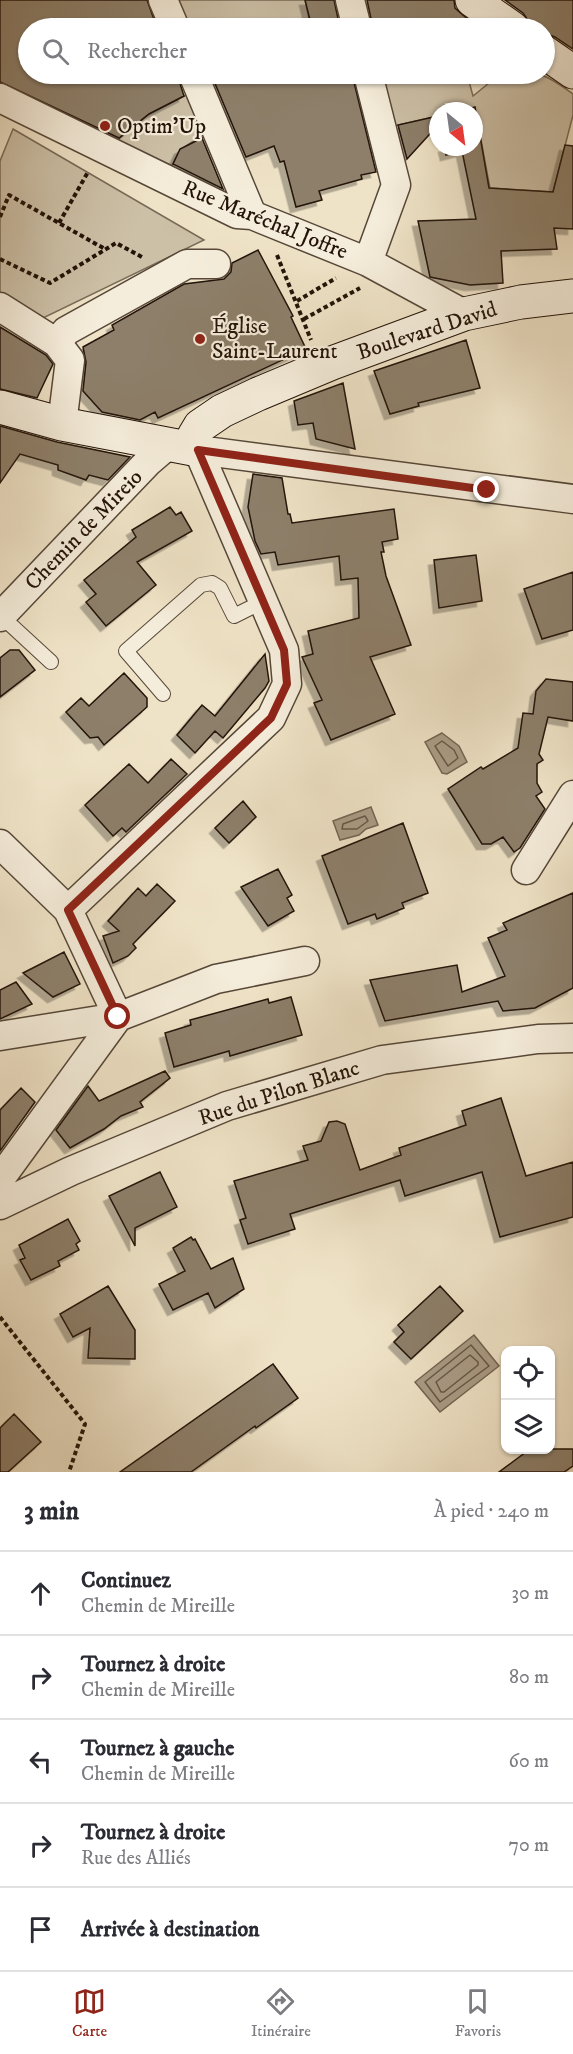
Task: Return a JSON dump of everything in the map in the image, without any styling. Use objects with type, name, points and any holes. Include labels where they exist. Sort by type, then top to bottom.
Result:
[{"type":"street","points":[[163,0],[171,18]]},
{"type":"street","points":[[350,0],[354,18]]},
{"type":"street","points":[[471,0],[497,18]]},
{"type":"street","points":[[555,60],[573,72]]},
{"type":"street","points":[[197,84],[252,215]]},
{"type":"street","points":[[368,273],[396,185],[371,84]]},
{"type":"street","name":"Rue Maréchal Joffre","points":[[0,98],[237,214],[252,215],[368,273],[464,314]]},
{"type":"street","points":[[57,343],[66,331],[188,264],[216,264]]},
{"type":"street","name":"Boulevard David","points":[[184,447],[200,426],[222,411],[332,363],[464,314],[521,302],[573,296]]},
{"type":"street","points":[[0,307],[57,343],[70,360],[62,424]]},
{"type":"street","points":[[0,407],[62,424],[184,447],[487,490],[573,499]]},
{"type":"street","points":[[68,910],[271,718],[287,684],[284,650],[264,601],[184,447]]},
{"type":"street","name":"Chemin de Mireio","points":[[1,616],[148,462],[184,447]]},
{"type":"street","points":[[526,870],[573,795]]},
{"type":"street","points":[[0,844],[68,910],[118,1017]]},
{"type":"street","points":[[0,1036],[118,1017],[216,979],[305,961]]},
{"type":"street","points":[[0,1179],[118,1017]]},
{"type":"street","name":"Rue du Pilon Blanc","points":[[0,1205],[71,1171],[227,1106],[382,1060],[538,1039],[573,1038]]},
{"type":"lane","points":[[163,694],[126,651],[201,585],[212,583],[220,588],[234,616],[264,601]]},
{"type":"lane","points":[[1,616],[51,662]]},
{"type":"path","points":[[59,223],[91,167]]},
{"type":"path","points":[[0,218],[9,195],[105,250]]},
{"type":"path","points":[[0,260],[50,283],[116,243],[146,259]]},
{"type":"path","points":[[278,256],[312,344]]},
{"type":"path","points":[[304,319],[368,273]]},
{"type":"path","points":[[297,301],[333,280]]},
{"type":"path","points":[[0,1317],[85,1424],[69,1472]]},
{"type":"shaded area","points":[[174,0],[305,0],[309,18],[181,18]]},
{"type":"shaded area","points":[[555,82],[573,94],[573,115],[553,192],[490,188],[483,151],[483,102],[429,102],[429,118],[394,126],[384,84],[470,84],[473,96],[488,84],[555,84]]},
{"type":"shaded area","points":[[188,94],[206,136],[185,147],[172,166],[117,140],[149,114]]},
{"type":"shaded area","points":[[13,129],[204,240],[39,320],[0,300],[0,161]]},
{"type":"water","points":[[442,733],[459,746],[467,762],[447,774],[442,773],[425,742]]},
{"type":"water","points":[[371,807],[378,825],[366,829],[359,835],[340,840],[333,821]]},
{"type":"water","points":[[474,1335],[499,1366],[440,1412],[415,1382]]},
{"type":"building","points":[[0,0],[147,0],[153,18],[18,18],[18,84],[180,84],[184,96],[149,114],[119,138],[0,82]]},
{"type":"building","points":[[305,0],[334,0],[338,18],[310,18]]},
{"type":"building","points":[[367,0],[454,0],[455,8],[466,18],[371,18]]},
{"type":"building","points":[[505,0],[573,0],[573,49],[555,37],[555,18],[526,18]]},
{"type":"building","points":[[215,84],[354,84],[376,172],[361,175],[362,179],[319,191],[322,200],[296,207],[284,161],[280,162],[274,146],[246,157]]},
{"type":"building","points":[[429,118],[429,135],[407,159],[398,125]]},
{"type":"building","points":[[202,138],[223,189],[173,164],[180,149]]},
{"type":"building","points":[[565,145],[573,146],[573,229],[554,228],[557,249],[501,251],[503,283],[470,285],[430,277],[418,221],[476,219],[463,156],[483,156],[483,153],[489,188],[553,192]]},
{"type":"building","name":"Église Saint-Laurent","points":[[258,250],[293,316],[291,317],[306,349],[158,418],[155,412],[140,420],[102,412],[83,391],[86,362],[83,347],[114,330],[112,325],[184,284],[224,279],[231,272],[232,263]]},
{"type":"building","points":[[0,327],[46,355],[53,364],[37,398],[0,389]]},
{"type":"building","points":[[466,340],[480,388],[418,403],[419,406],[390,414],[374,371]]},
{"type":"building","points":[[343,383],[355,449],[316,439],[313,423],[298,425],[294,401]]},
{"type":"building","points":[[0,426],[57,442],[130,457],[108,480],[89,475],[86,480],[58,470],[58,465],[20,454],[0,483]]},
{"type":"building","points":[[253,474],[282,478],[288,514],[290,514],[292,523],[394,509],[398,539],[382,542],[384,552],[381,552],[386,576],[411,645],[370,657],[395,714],[331,740],[314,703],[322,700],[302,657],[313,654],[308,631],[359,618],[358,578],[341,580],[339,556],[278,565],[275,552],[261,554],[255,541],[248,507]]},
{"type":"building","points":[[170,507],[176,515],[181,512],[192,531],[137,562],[156,585],[106,626],[86,602],[96,594],[84,580],[136,537],[132,530]]},
{"type":"building","points":[[476,555],[482,601],[439,608],[434,560]]},
{"type":"building","points":[[573,572],[573,630],[542,639],[524,589]]},
{"type":"building","points":[[10,650],[19,650],[35,670],[0,697],[0,658]]},
{"type":"building","points":[[265,654],[269,681],[265,688],[223,738],[215,731],[195,753],[177,735],[202,705],[215,716]]},
{"type":"building","points":[[124,673],[147,698],[147,707],[104,745],[98,737],[90,738],[66,712],[81,698],[89,706]]},
{"type":"building","points":[[546,679],[573,682],[573,721],[548,717],[539,754],[543,760],[537,764],[537,783],[542,792],[536,796],[545,809],[520,848],[514,852],[503,837],[491,844],[482,844],[448,789],[481,767],[483,769],[518,748],[523,713],[533,714],[536,691]]},
{"type":"building","points":[[171,759],[187,774],[126,832],[122,828],[113,836],[85,805],[129,764],[148,783]]},
{"type":"building","points":[[243,801],[256,817],[229,843],[215,828]]},
{"type":"building","points":[[403,823],[428,893],[402,903],[404,908],[377,919],[375,914],[348,924],[322,856]]},
{"type":"building","points":[[278,869],[292,895],[287,898],[294,911],[268,926],[241,887]]},
{"type":"building","points":[[157,884],[175,901],[133,944],[136,948],[128,956],[113,963],[103,936],[119,931],[108,921],[138,888],[146,896]]},
{"type":"building","points":[[573,893],[573,988],[535,1008],[503,1011],[498,1001],[385,1021],[370,980],[457,965],[462,992],[505,976],[488,938],[507,930],[503,923]]},
{"type":"building","points":[[64,952],[80,984],[53,997],[23,973]]},
{"type":"building","points":[[16,982],[32,1004],[0,1019],[0,990]]},
{"type":"building","points":[[291,997],[302,1035],[230,1056],[229,1051],[174,1067],[165,1033],[191,1025],[190,1020],[268,999],[269,1003]]},
{"type":"building","points":[[165,1071],[170,1078],[140,1102],[143,1107],[121,1116],[104,1129],[70,1148],[56,1130],[88,1086],[99,1101]]},
{"type":"building","points":[[21,1088],[35,1102],[0,1151],[0,1110]]},
{"type":"building","points":[[501,1098],[526,1176],[573,1162],[573,1217],[500,1237],[482,1172],[405,1196],[400,1180],[290,1214],[295,1229],[248,1244],[240,1220],[246,1218],[234,1181],[308,1160],[303,1146],[321,1141],[329,1122],[337,1121],[345,1124],[360,1170],[401,1155],[399,1148],[466,1125],[462,1111]]},
{"type":"building","points":[[160,1172],[177,1207],[135,1228],[135,1246],[109,1196]]},
{"type":"building","points":[[68,1219],[80,1241],[76,1244],[79,1250],[58,1261],[60,1266],[31,1280],[20,1260],[25,1258],[19,1245]]},
{"type":"building","points":[[191,1237],[195,1239],[211,1269],[233,1258],[244,1289],[215,1308],[208,1293],[173,1310],[159,1284],[185,1271],[173,1248]]},
{"type":"building","points":[[108,1286],[135,1330],[135,1359],[88,1358],[90,1328],[73,1337],[60,1314]]},
{"type":"building","points":[[440,1286],[463,1311],[411,1359],[394,1342],[404,1332],[398,1325]]},
{"type":"building","points":[[273,1364],[298,1398],[256,1428],[255,1426],[191,1472],[120,1472]]},
{"type":"building","points":[[14,1414],[41,1442],[8,1472],[0,1472],[0,1428]]},
{"type":"building","points":[[555,1449],[573,1449],[573,1466],[564,1472],[499,1472],[523,1454],[555,1454]]},
{"type":"place","name":"Optim'Up","points":[[105,126]]},
{"type":"place","name":"Église Saint-Laurent","points":[[200,339]]},
{"type":"route","points":[[118,1017],[68,910],[271,718],[287,684],[284,650],[198,450],[487,490]]}]
